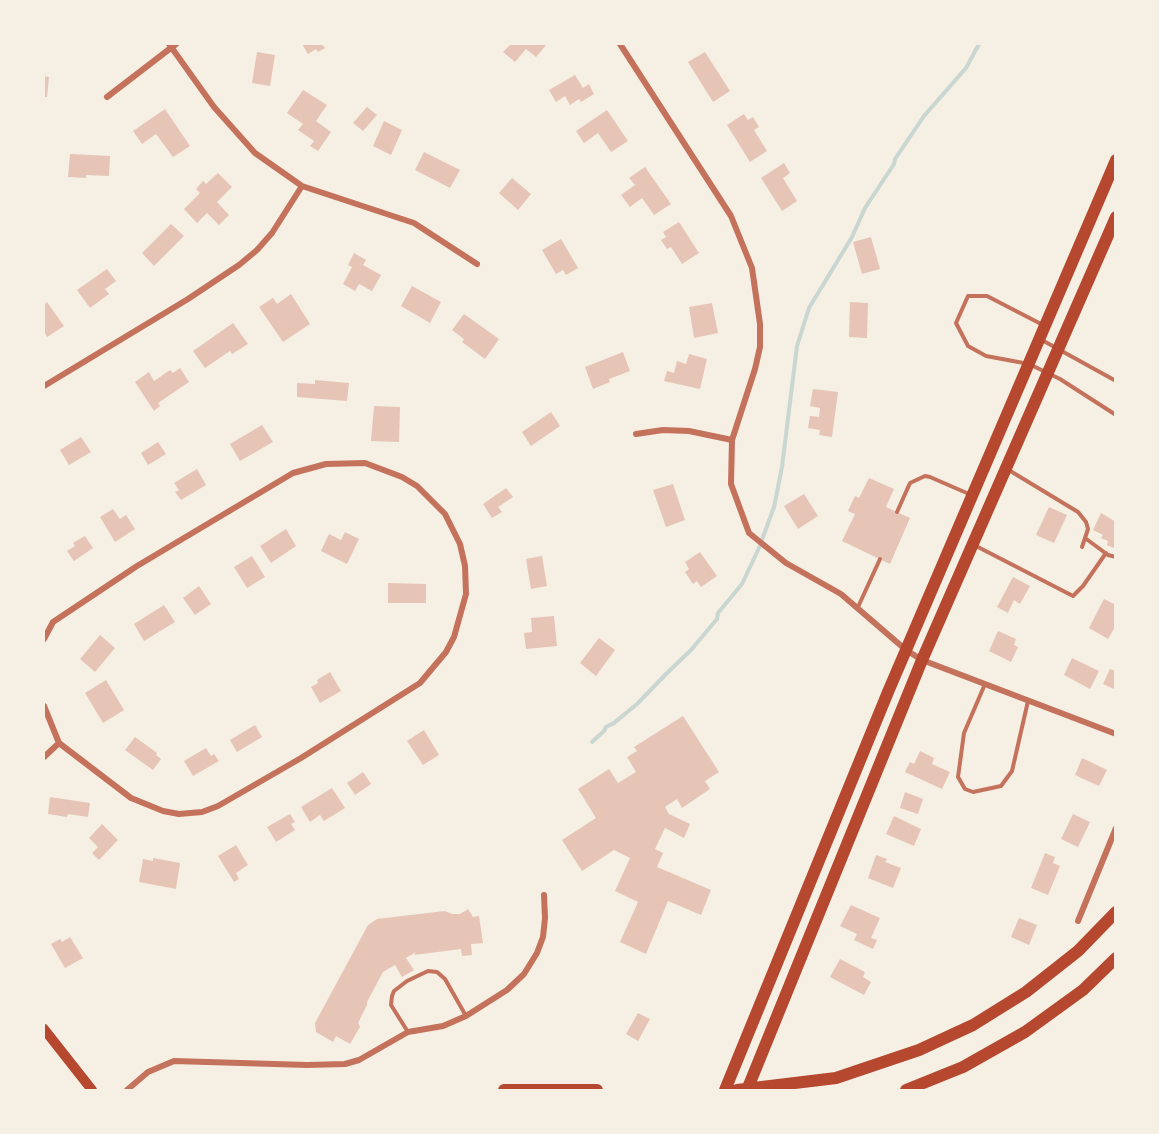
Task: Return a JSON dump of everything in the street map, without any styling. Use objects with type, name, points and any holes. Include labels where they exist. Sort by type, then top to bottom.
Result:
[{"type":"main road","points":[[725,1090],[906,650],[1116,160]]},
{"type":"main road","points":[[747,1090],[922,660],[1116,217]]},
{"type":"main road","points":[[737,1090],[836,1078],[919,1050],[973,1025],[1026,992],[1078,951],[1116,912]]},
{"type":"main road","points":[[906,1090],[963,1067],[1025,1032],[1083,990],[1116,958]]},
{"type":"main road","points":[[44,1029],[92,1090]]},
{"type":"main road","points":[[504,1090],[597,1090]]},
{"type":"street","points":[[107,97],[172,44],[214,107],[255,153],[302,186],[414,223],[477,264]]},
{"type":"street","points":[[620,44],[717,191],[731,216],[752,268],[760,324],[760,347],[732,441],[731,484],[749,533],[786,563],[841,594],[906,650],[922,660],[1116,734]]},
{"type":"street","points":[[44,386],[188,299],[239,265],[272,233],[302,186]]},
{"type":"street","points":[[636,434],[663,430],[689,431],[732,441]]},
{"type":"street","points":[[44,639],[53,622],[137,566],[283,478],[309,467],[326,464],[365,463],[392,472],[417,486],[445,514],[459,544],[465,566],[466,594],[460,621],[446,652],[429,675],[383,707],[218,806],[202,812],[179,814],[146,805],[131,798],[59,743],[44,706]]},
{"type":"street","points":[[44,757],[59,743]]},
{"type":"street","points":[[1078,921],[1116,828]]},
{"type":"street","points":[[127,1090],[148,1072],[174,1061],[345,1064],[358,1060],[408,1032],[443,1026],[466,1016],[507,990],[524,974],[543,937],[544,895]]},
{"type":"lane","points":[[1045,326],[987,296],[968,296],[956,323],[968,346],[986,356],[1029,364],[1088,395],[1116,415]]},
{"type":"lane","points":[[1040,339],[1116,381]]},
{"type":"lane","points":[[1005,469],[1078,512],[1088,528],[1082,547]]},
{"type":"lane","points":[[897,512],[910,483],[925,476],[972,496]]},
{"type":"lane","points":[[1085,538],[1106,553],[1116,557]]},
{"type":"lane","points":[[973,544],[1073,596],[1083,586],[1106,553]]},
{"type":"lane","points":[[857,608],[880,559]]},
{"type":"lane","points":[[985,684],[964,734],[958,777],[965,789],[973,792],[1001,786],[1012,771],[1028,700]]},
{"type":"lane","points":[[408,1032],[391,1005],[392,996],[394,991],[407,981],[428,971],[437,972],[446,980],[466,1016]]},
{"type":"building","points":[[302,44],[322,44],[325,48],[318,52],[316,49],[308,54]]},
{"type":"building","points":[[511,44],[547,44],[536,57],[526,49],[515,62],[503,52]]},
{"type":"building","points":[[257,52],[275,55],[270,86],[252,83]]},
{"type":"building","points":[[705,52],[730,91],[713,102],[688,62]]},
{"type":"building","points":[[575,75],[583,88],[589,84],[594,94],[581,102],[579,99],[570,105],[565,96],[556,102],[549,90]]},
{"type":"building","points":[[44,76],[49,77],[47,97],[44,97]]},
{"type":"building","points":[[303,90],[327,105],[316,121],[331,132],[318,151],[310,146],[314,141],[298,130],[303,124],[287,113]]},
{"type":"building","points":[[367,107],[377,115],[363,131],[353,123]]},
{"type":"building","points":[[165,109],[190,146],[173,157],[156,134],[142,144],[133,131]]},
{"type":"building","points":[[607,110],[628,141],[611,152],[598,133],[584,143],[576,131]]},
{"type":"building","points":[[744,114],[748,120],[753,117],[759,127],[754,130],[767,151],[750,162],[727,125]]},
{"type":"building","points":[[384,121],[402,130],[391,155],[373,146]]},
{"type":"building","points":[[424,152],[460,170],[450,188],[415,170]]},
{"type":"building","points":[[70,154],[110,156],[109,176],[68,177]]},
{"type":"building","points":[[784,163],[790,173],[783,178],[797,201],[782,211],[761,178]]},
{"type":"building","points":[[645,167],[671,204],[654,215],[642,198],[630,207],[621,195],[635,185],[629,178]]},
{"type":"building","points":[[218,173],[232,187],[217,202],[229,215],[219,225],[207,213],[197,223],[184,209],[200,193],[196,189],[203,181],[206,184]]},
{"type":"building","points":[[512,178],[531,194],[518,210],[499,193]]},
{"type":"building","points":[[679,222],[699,253],[682,264],[671,247],[667,249],[661,240],[666,237],[663,232]]},
{"type":"building","points":[[171,224],[184,236],[154,266],[142,253]]},
{"type":"building","points":[[871,237],[880,269],[862,274],[853,242]]},
{"type":"building","points":[[561,239],[578,268],[566,275],[563,270],[556,274],[542,250]]},
{"type":"building","points":[[354,253],[366,260],[363,265],[381,275],[372,291],[359,284],[355,291],[343,284],[352,267],[348,265]]},
{"type":"building","points":[[107,269],[116,281],[105,289],[109,294],[90,308],[77,290]]},
{"type":"building","points":[[412,286],[441,302],[430,323],[401,306]]},
{"type":"building","points":[[291,294],[310,324],[283,342],[259,307],[273,298],[277,304]]},
{"type":"building","points":[[47,302],[64,326],[47,337],[44,331],[44,305]]},
{"type":"building","points":[[850,302],[868,303],[867,338],[849,337]]},
{"type":"building","points":[[712,303],[718,333],[694,338],[689,307]]},
{"type":"building","points":[[464,314],[499,339],[485,359],[462,342],[464,339],[452,330]]},
{"type":"building","points":[[233,323],[248,344],[232,354],[230,351],[205,368],[193,351]]},
{"type":"building","points":[[623,352],[630,371],[609,379],[610,382],[593,389],[585,367]]},
{"type":"building","points":[[689,354],[707,359],[700,389],[664,381],[667,371],[674,373],[677,361],[686,364]]},
{"type":"building","points":[[180,368],[189,382],[158,403],[160,406],[154,411],[135,382],[149,372],[154,381],[170,370],[173,373]]},
{"type":"building","points":[[315,380],[349,383],[347,401],[297,397],[297,383],[315,384]]},
{"type":"building","points":[[813,389],[838,392],[832,437],[819,435],[820,430],[808,428],[810,416],[819,417],[820,408],[810,406]]},
{"type":"building","points":[[374,406],[400,407],[399,442],[371,441]]},
{"type":"building","points":[[551,412],[560,426],[531,446],[522,432]]},
{"type":"building","points":[[262,425],[273,442],[240,461],[230,444]]},
{"type":"building","points":[[81,437],[91,452],[69,465],[60,450]]},
{"type":"building","points":[[158,442],[166,454],[148,465],[141,453]]},
{"type":"building","points":[[197,469],[206,485],[181,500],[175,492],[179,490],[174,483]]},
{"type":"building","points":[[869,478],[894,489],[886,507],[910,518],[890,564],[842,541],[855,514],[848,511],[855,496],[859,498]]},
{"type":"building","points":[[673,484],[685,520],[666,527],[653,490]]},
{"type":"building","points":[[506,488],[513,497],[498,507],[502,512],[492,518],[483,504]]},
{"type":"building","points":[[804,494],[818,516],[798,529],[784,506]]},
{"type":"building","points":[[1049,507],[1067,515],[1054,543],[1036,535]]},
{"type":"building","points":[[113,509],[120,519],[126,515],[135,529],[115,542],[100,517]]},
{"type":"building","points":[[1101,513],[1116,522],[1116,549],[1107,545],[1108,541],[1101,538],[1103,535],[1093,530]]},
{"type":"building","points":[[286,529],[296,546],[271,563],[260,546]]},
{"type":"building","points":[[345,532],[359,539],[347,564],[321,551],[329,534],[341,540]]},
{"type":"building","points":[[85,536],[93,548],[74,561],[67,551],[75,546],[73,543]]},
{"type":"building","points":[[700,552],[717,576],[701,587],[697,581],[693,584],[685,572],[689,569],[685,562]]},
{"type":"building","points":[[252,556],[265,577],[247,588],[234,567]]},
{"type":"building","points":[[542,556],[547,586],[531,589],[526,559]]},
{"type":"building","points":[[1013,577],[1030,586],[1020,604],[1014,600],[1008,613],[997,607]]},
{"type":"building","points":[[388,583],[426,584],[426,603],[388,603]]},
{"type":"building","points":[[199,586],[211,604],[195,615],[183,598]]},
{"type":"building","points":[[1104,599],[1116,605],[1116,625],[1108,639],[1089,628]]},
{"type":"building","points":[[164,605],[175,622],[144,641],[134,624]]},
{"type":"building","points":[[554,616],[557,646],[526,649],[524,633],[532,632],[531,618]]},
{"type":"building","points":[[998,631],[1016,639],[1014,645],[1018,647],[1011,662],[989,651]]},
{"type":"building","points":[[100,635],[115,648],[95,672],[80,659]]},
{"type":"building","points":[[599,638],[615,650],[596,676],[580,663]]},
{"type":"building","points":[[1072,658],[1099,671],[1090,689],[1064,675]]},
{"type":"building","points":[[1110,669],[1116,671],[1116,690],[1103,684]]},
{"type":"building","points":[[330,672],[341,691],[320,703],[311,687]]},
{"type":"building","points":[[106,680],[124,710],[103,723],[85,693]]},
{"type":"building","points":[[683,716],[719,772],[705,781],[710,789],[682,808],[677,799],[665,807],[669,814],[690,824],[684,838],[665,828],[655,849],[663,853],[657,867],[711,890],[701,915],[668,901],[646,954],[620,942],[638,902],[615,891],[630,858],[614,850],[582,871],[562,840],[596,818],[578,789],[609,769],[618,783],[636,772],[627,757],[637,751],[634,747]]},
{"type":"building","points":[[255,725],[262,737],[237,752],[230,740]]},
{"type":"building","points":[[424,730],[439,755],[423,765],[407,741]]},
{"type":"building","points":[[135,737],[157,753],[156,755],[161,759],[153,770],[125,750]]},
{"type":"building","points":[[206,748],[211,756],[214,754],[219,761],[193,776],[184,761]]},
{"type":"building","points":[[920,751],[934,758],[932,764],[950,772],[942,789],[905,772],[910,762],[914,764]]},
{"type":"building","points":[[1082,758],[1107,770],[1099,786],[1075,775]]},
{"type":"building","points":[[363,772],[371,784],[355,795],[347,783]]},
{"type":"building","points":[[332,788],[345,808],[324,821],[320,815],[310,822],[301,807]]},
{"type":"building","points":[[905,792],[923,799],[918,814],[900,808]]},
{"type":"building","points":[[50,797],[90,803],[88,817],[48,814]]},
{"type":"building","points":[[290,814],[295,822],[291,824],[295,830],[276,842],[267,827]]},
{"type":"building","points":[[1073,814],[1090,822],[1078,847],[1061,839]]},
{"type":"building","points":[[894,816],[921,829],[914,846],[886,834]]},
{"type":"building","points":[[102,824],[118,840],[99,860],[92,853],[98,847],[89,838]]},
{"type":"building","points":[[236,845],[248,865],[236,873],[239,879],[234,882],[218,856]]},
{"type":"building","points":[[1045,853],[1055,857],[1053,863],[1060,866],[1048,895],[1031,888]]},
{"type":"building","points":[[876,855],[887,859],[885,862],[901,868],[893,888],[868,878]]},
{"type":"building","points":[[153,858],[180,863],[176,889],[139,882],[143,859],[153,861]]},
{"type":"building","points":[[851,905],[880,918],[871,938],[877,940],[873,949],[854,940],[857,934],[840,926]]},
{"type":"building","points":[[468,909],[473,917],[479,916],[483,943],[471,944],[472,955],[462,956],[461,949],[414,955],[416,952],[406,958],[414,970],[402,977],[395,965],[383,972],[367,1002],[358,1023],[360,1027],[350,1044],[336,1036],[333,1042],[316,1032],[315,1023],[368,925],[377,919],[445,911],[460,914]]},
{"type":"building","points":[[1019,918],[1037,925],[1029,945],[1011,937]]},
{"type":"building","points":[[70,937],[83,958],[65,968],[51,944],[60,939],[62,942]]},
{"type":"building","points":[[840,959],[865,972],[863,977],[871,982],[864,995],[830,977]]},
{"type":"building","points":[[638,1013],[650,1019],[638,1041],[626,1034]]},
{"type":"waterway","points":[[592,742],[606,727],[637,704],[691,650],[742,584],[759,548],[774,507],[782,467],[797,346],[809,308],[895,159],[924,116],[966,68],[979,44]]}]
